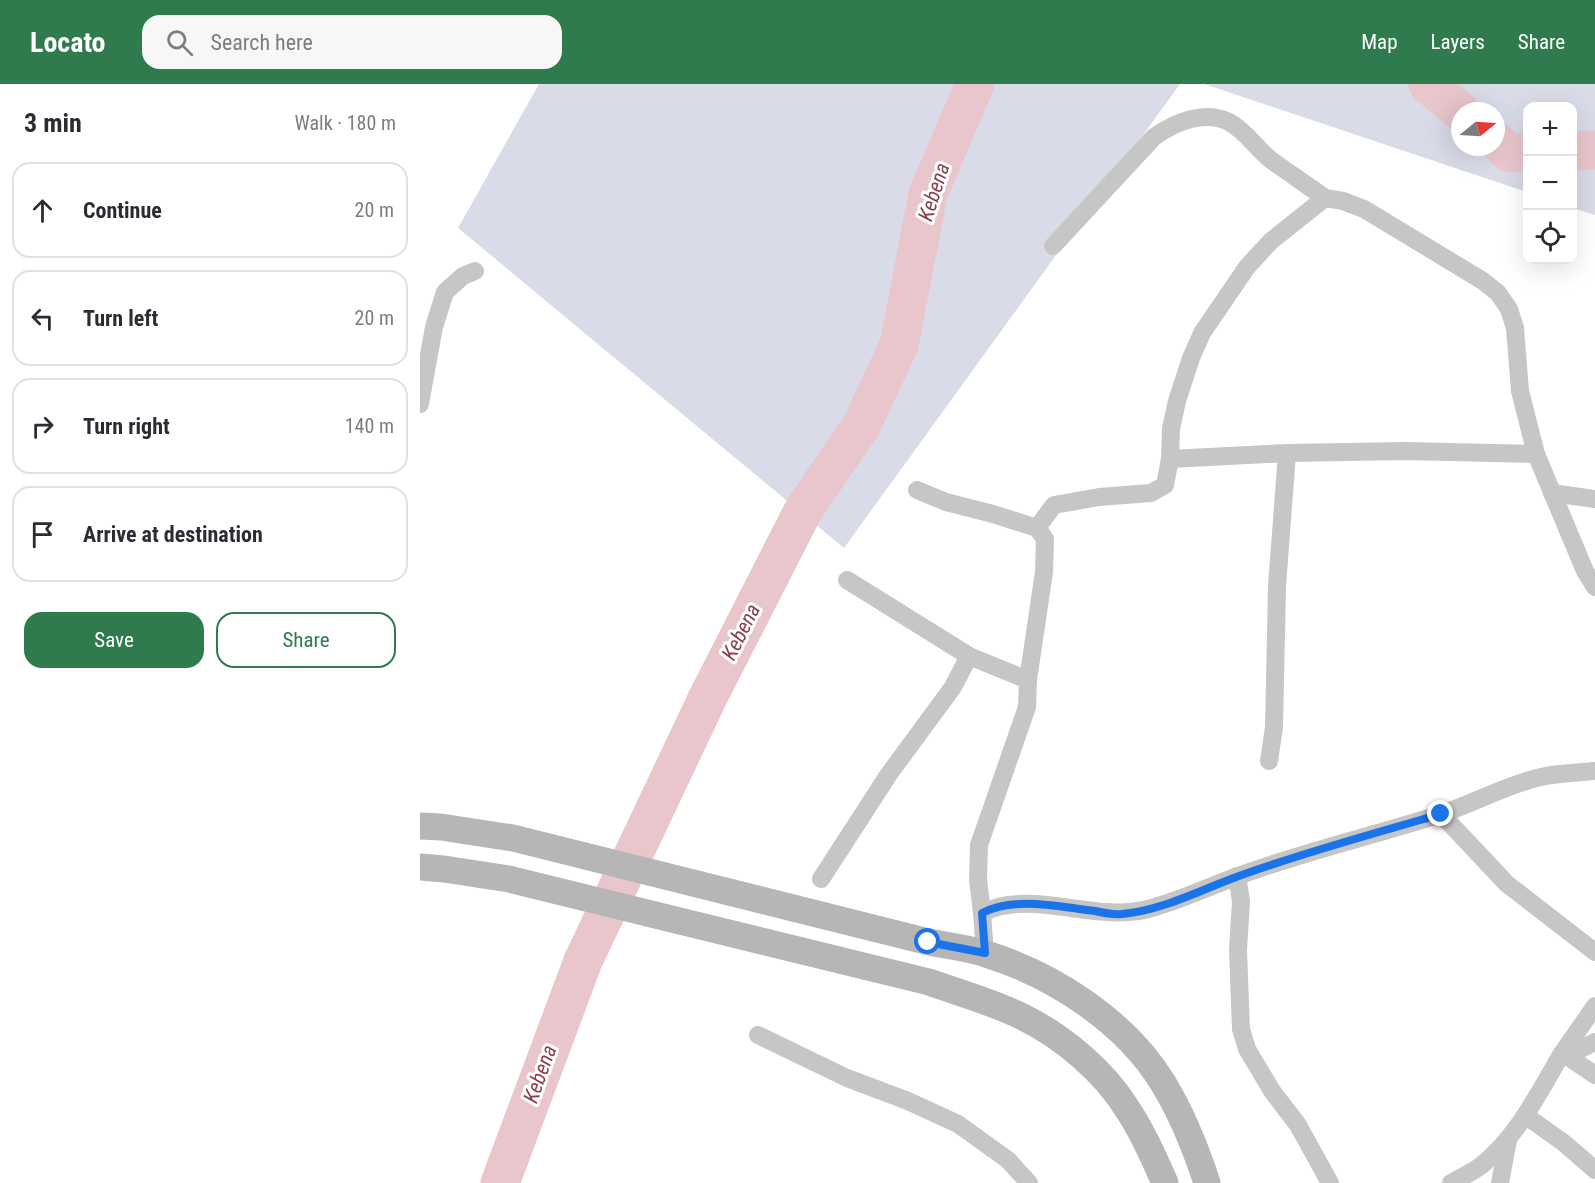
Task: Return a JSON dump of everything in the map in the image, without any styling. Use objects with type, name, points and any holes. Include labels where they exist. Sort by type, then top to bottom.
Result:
[{"type":"main road","points":[[420,826],[513,838],[928,942],[985,953],[1027,969],[1077,997],[1111,1024],[1142,1055],[1168,1093],[1196,1149],[1207,1183]]},
{"type":"main road","points":[[420,867],[509,879],[929,982],[1023,1017],[1058,1038],[1106,1082],[1127,1108],[1149,1146],[1165,1183]]},
{"type":"street","points":[[1053,246],[1154,137],[1169,126],[1189,118],[1210,118],[1229,122],[1270,159],[1325,198],[1364,209],[1483,281],[1498,293],[1509,309],[1515,328],[1520,391],[1536,454],[1585,571],[1595,587]]},
{"type":"street","points":[[1037,528],[1054,505],[1099,497],[1150,493],[1165,485],[1170,459],[1170,429],[1191,358],[1202,333],[1247,267],[1271,241],[1325,198]]},
{"type":"street","points":[[420,404],[434,327],[445,292],[463,276],[475,271]]},
{"type":"street","points":[[1170,459],[1287,453],[1405,451],[1536,454]]},
{"type":"street","points":[[1269,760],[1274,728],[1277,586],[1287,453]]},
{"type":"street","points":[[917,490],[946,502],[1037,528],[1045,539],[1046,554],[1028,680],[1027,707],[979,845],[978,879],[985,953]]},
{"type":"street","points":[[1552,493],[1595,499]]},
{"type":"street","points":[[847,580],[969,656],[1028,680]]},
{"type":"street","points":[[820,879],[889,774],[953,687],[969,656]]},
{"type":"street","points":[[982,913],[995,907],[1021,904],[1119,914],[1138,912],[1167,904],[1237,876],[1441,814],[1499,790],[1541,777],[1595,771]]},
{"type":"street","points":[[1441,814],[1507,884],[1595,952]]},
{"type":"street","points":[[1237,876],[1241,901],[1238,950],[1239,1013],[1247,1049],[1272,1091],[1298,1125],[1330,1183]]},
{"type":"street","points":[[1451,1183],[1482,1166],[1508,1140],[1526,1116],[1595,1006]]},
{"type":"street","points":[[758,1035],[847,1078],[908,1101],[958,1124],[1008,1160],[1029,1183]]},
{"type":"street","points":[[1564,1056],[1595,1042]]},
{"type":"street","points":[[1564,1056],[1595,1075]]},
{"type":"street","points":[[1526,1116],[1564,1143],[1595,1170]]},
{"type":"street","points":[[1500,1183],[1508,1140]]},
{"type":"shaded area","points":[[539,84],[1180,84],[844,548],[458,228]]},
{"type":"shaded area","points":[[1204,84],[1595,84],[1595,215],[1577,209],[1577,102],[1523,102],[1523,191]]},
{"type":"waterway","name":"Kebena","points":[[500,1183],[583,961],[708,697],[804,509],[861,426],[899,345],[928,194],[975,84]]},
{"type":"waterway","name":"Kebena","points":[[1428,84],[1451,103]]},
{"type":"waterway","name":"Kebena","points":[[1505,149],[1510,153],[1523,152]]},
{"type":"waterway","name":"Kebena","points":[[1577,151],[1595,150]]},
{"type":"route","points":[[928,942],[985,953],[982,913],[995,907],[1021,904],[1119,914],[1138,912],[1167,904],[1237,876],[1441,814]]}]
